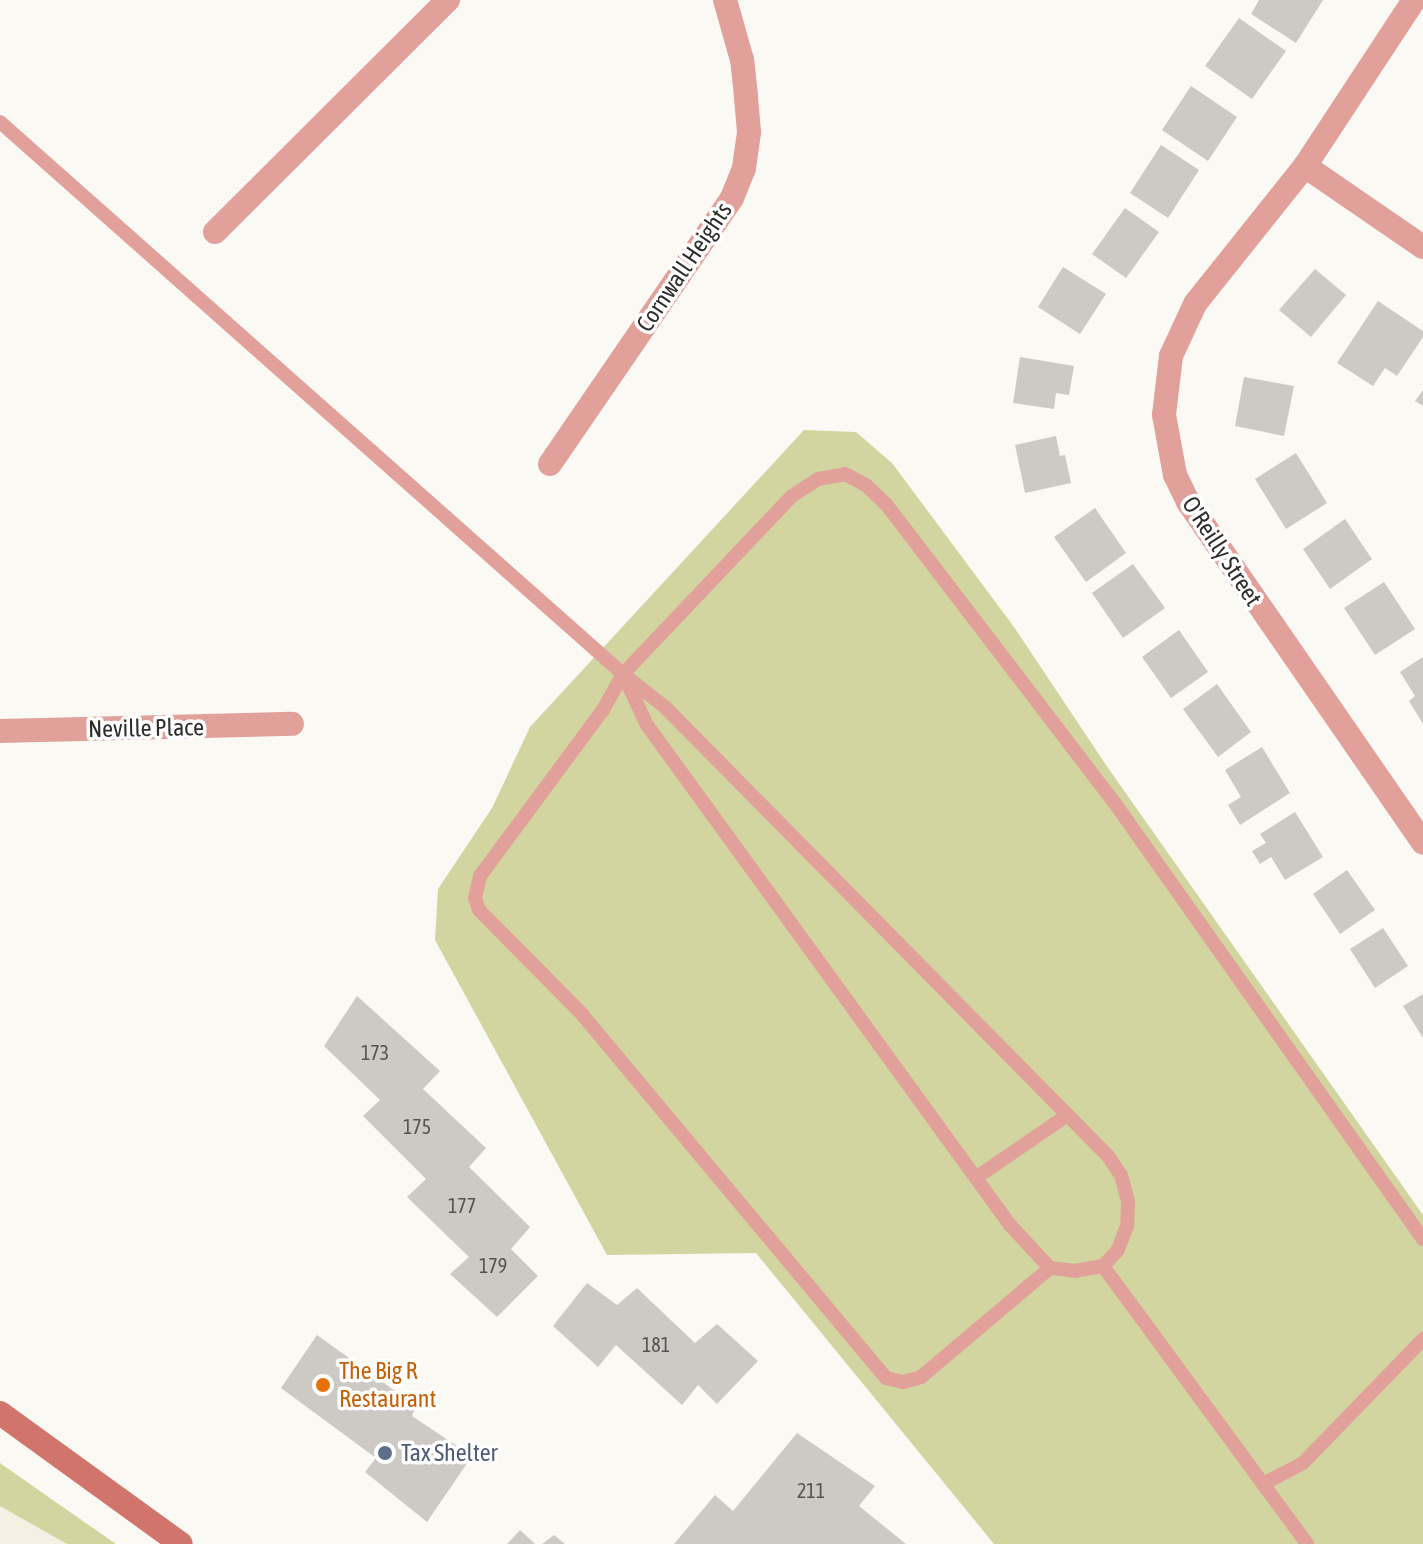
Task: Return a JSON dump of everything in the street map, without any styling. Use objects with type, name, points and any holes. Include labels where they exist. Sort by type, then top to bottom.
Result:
[{"type":"street","points":[[215,232],[448,0]]},
{"type":"street","name":"Cornwall Heights","points":[[550,464],[732,198],[744,168],[749,132],[744,72],[725,0]]},
{"type":"street","name":"O'Reilly Street","points":[[1414,0],[1305,166],[1195,304],[1171,356],[1166,384],[1168,445],[1175,475],[1202,526],[1423,843]]},
{"type":"street","points":[[1305,166],[1423,247]]},
{"type":"street","name":"Neville Place","points":[[0,731],[292,724]]},
{"type":"street","points":[[0,1413],[181,1544]]},
{"type":"lane","points":[[0,122],[623,674],[666,708],[1108,1156],[1121,1175],[1128,1202],[1127,1226],[1118,1250],[1103,1266],[1076,1271],[1050,1268],[1010,1225],[647,725],[623,674]]},
{"type":"lane","points":[[1050,1268],[921,1377],[903,1382],[886,1378],[583,1015],[479,910],[475,898],[480,876],[603,710],[623,674],[792,496],[818,479],[845,474],[866,485],[886,504],[1114,802],[1423,1239]]},
{"type":"lane","points":[[977,1177],[1066,1116]]},
{"type":"lane","points":[[1103,1266],[1307,1544]]},
{"type":"lane","points":[[1263,1484],[1303,1463],[1423,1339]]},
{"type":"shaded area","points":[[0,1506],[32,1523],[68,1544],[0,1544]]},
{"type":"green space","points":[[804,430],[856,432],[892,463],[1014,627],[1106,765],[1423,1215],[1423,1544],[994,1544],[756,1253],[607,1255],[435,940],[438,889],[492,808],[530,727]]},
{"type":"green space","points":[[0,1463],[116,1544],[67,1544],[0,1506]]},
{"type":"building","points":[[1259,0],[1323,0],[1296,43],[1251,14]]},
{"type":"building","points":[[1239,18],[1286,51],[1252,99],[1205,66]]},
{"type":"building","points":[[1191,86],[1237,117],[1208,161],[1162,130]]},
{"type":"building","points":[[1161,145],[1199,170],[1168,218],[1130,193]]},
{"type":"building","points":[[1125,208],[1159,232],[1126,278],[1092,254]]},
{"type":"building","points":[[1063,267],[1106,294],[1080,334],[1038,307]]},
{"type":"building","points":[[1315,269],[1346,295],[1311,337],[1279,310]]},
{"type":"building","points":[[1378,301],[1423,331],[1423,337],[1397,376],[1385,368],[1373,386],[1337,363]]},
{"type":"building","points":[[1020,357],[1074,366],[1069,395],[1056,393],[1054,409],[1013,403]]},
{"type":"building","points":[[1244,377],[1294,386],[1284,436],[1235,426]]},
{"type":"building","points":[[1423,390],[1423,406],[1415,401]]},
{"type":"building","points":[[1056,436],[1060,456],[1065,455],[1071,483],[1025,493],[1015,445]]},
{"type":"building","points":[[1296,453],[1327,503],[1286,529],[1255,479]]},
{"type":"building","points":[[1095,508],[1126,553],[1086,582],[1054,537]]},
{"type":"building","points":[[1345,519],[1372,559],[1330,589],[1303,549]]},
{"type":"building","points":[[1133,564],[1165,608],[1123,638],[1092,593]]},
{"type":"building","points":[[1384,582],[1415,629],[1375,655],[1344,608]]},
{"type":"building","points":[[1179,630],[1208,672],[1171,698],[1142,657]]},
{"type":"building","points":[[1423,657],[1423,724],[1409,701],[1415,696],[1400,672]]},
{"type":"building","points":[[1217,684],[1251,732],[1218,757],[1183,709]]},
{"type":"building","points":[[1262,747],[1290,793],[1240,825],[1228,805],[1241,797],[1225,770]]},
{"type":"building","points":[[1295,812],[1323,857],[1285,880],[1271,857],[1260,864],[1252,851],[1266,843],[1260,834]]},
{"type":"building","points":[[1347,870],[1375,910],[1340,934],[1313,894]]},
{"type":"building","points":[[1383,928],[1408,966],[1375,988],[1350,949]]},
{"type":"building","points":[[1423,994],[1423,1038],[1403,1006]]},
{"type":"building","points":[[357,996],[440,1071],[423,1089],[486,1148],[469,1167],[530,1227],[511,1249],[538,1276],[497,1317],[450,1274],[469,1257],[407,1197],[426,1179],[363,1116],[380,1100],[324,1046]]},
{"type":"building","points":[[587,1283],[617,1305],[637,1288],[695,1343],[717,1324],[758,1361],[717,1404],[698,1385],[682,1405],[616,1345],[598,1367],[553,1326]]},
{"type":"building","points":[[317,1335],[416,1406],[412,1416],[472,1456],[427,1522],[365,1472],[376,1458],[281,1388]]},
{"type":"building","points":[[797,1433],[875,1486],[859,1506],[906,1544],[674,1544],[715,1495],[733,1511]]},
{"type":"building","points":[[520,1530],[535,1544],[507,1544]]},
{"type":"building","points":[[554,1535],[565,1544],[542,1544]]},
{"type":"place","name":"The Big R Restaurant","points":[[323,1385]]},
{"type":"place","name":"Tax Shelter","points":[[385,1453]]}]
